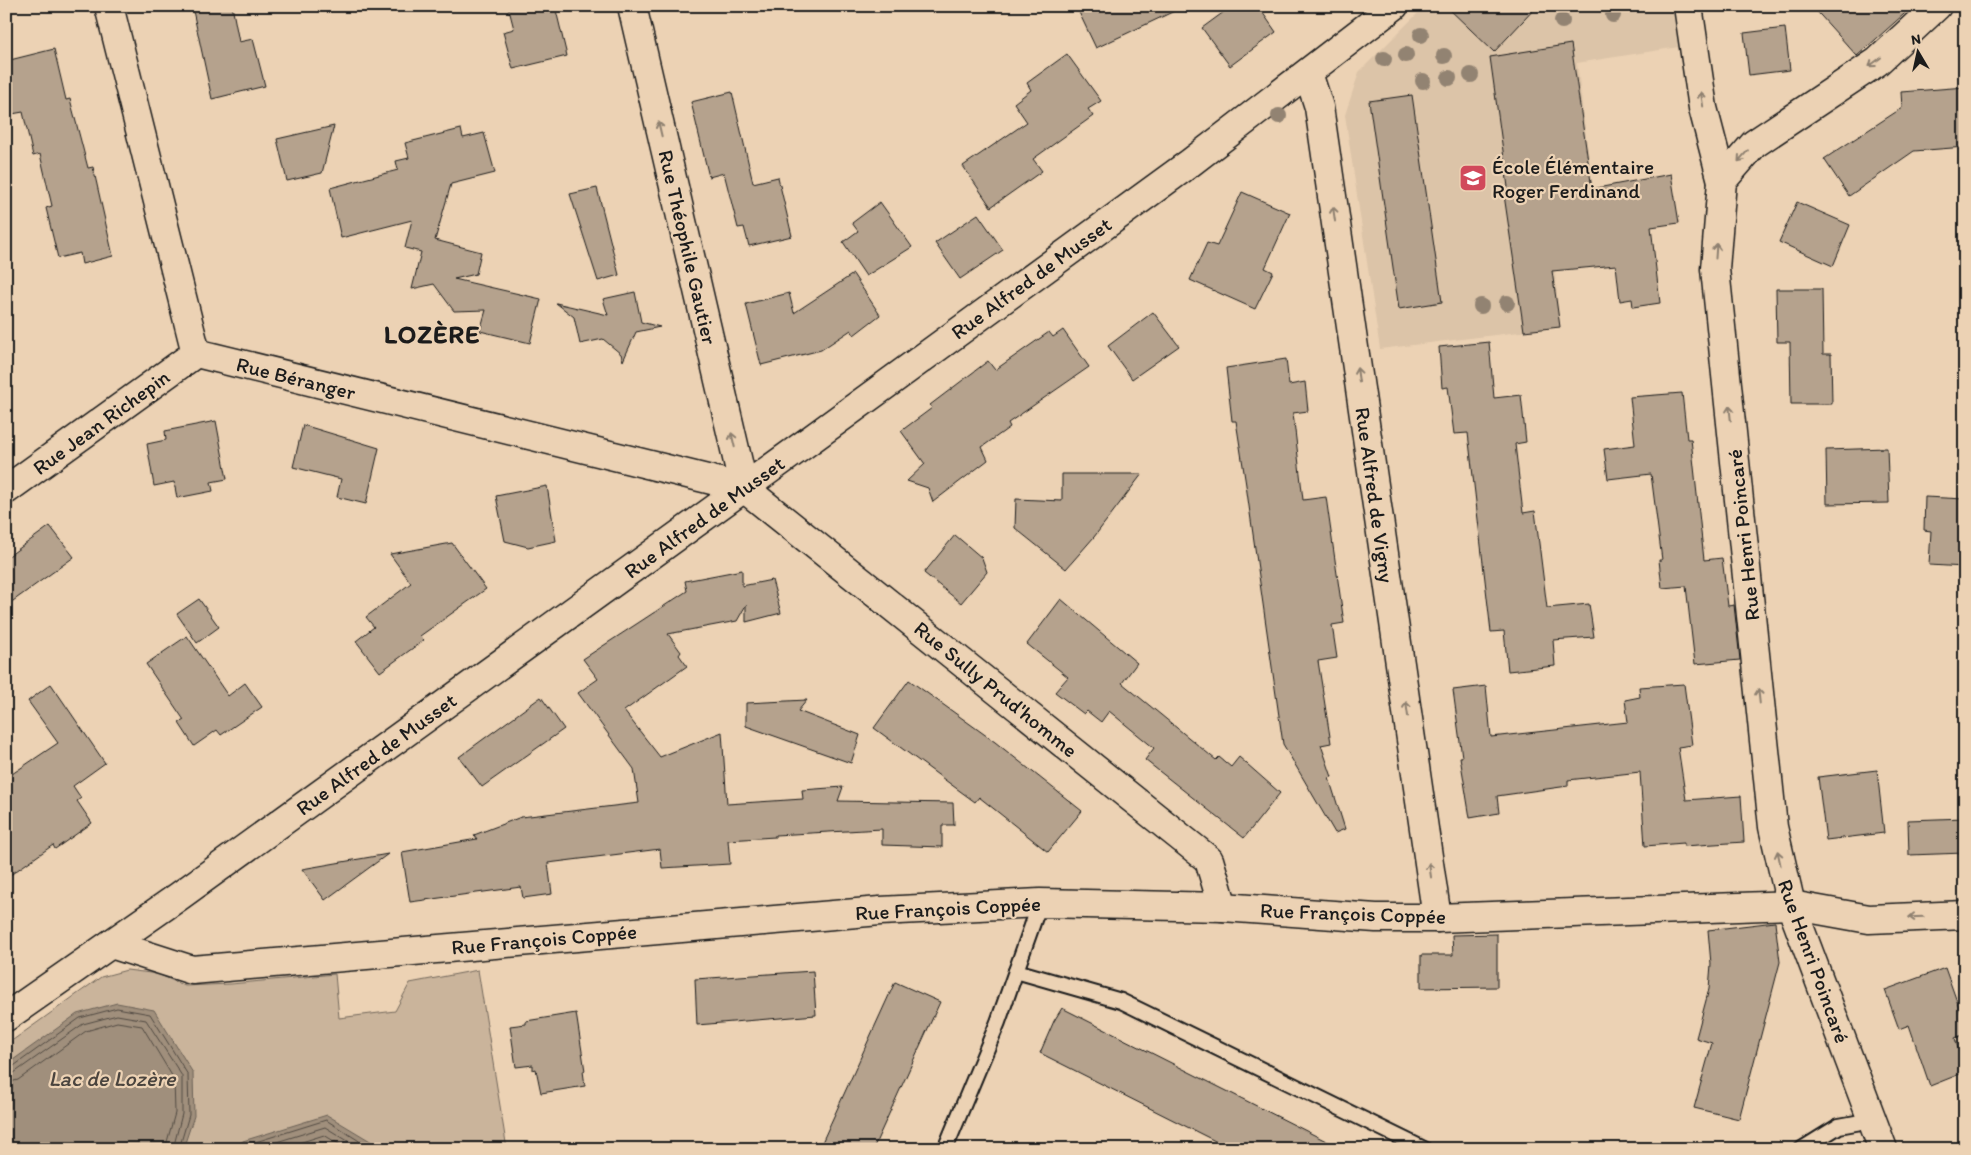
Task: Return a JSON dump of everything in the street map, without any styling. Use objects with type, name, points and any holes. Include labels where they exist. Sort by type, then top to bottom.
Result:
[{"type":"street","points":[[109,6],[196,353]]},
{"type":"street","name":"Rue Théophile Gautier","points":[[632,6],[744,488]]},
{"type":"street","name":"Rue Alfred de Musset","points":[[6,1017],[111,944],[744,488],[1190,163],[1394,6]]},
{"type":"street","name":"Rue Henri Poincaré","points":[[1688,6],[1703,108],[1722,181],[1715,269],[1773,827],[1790,905],[1883,1149]]},
{"type":"street","points":[[1722,181],[1754,144],[1877,62],[1937,6]]},
{"type":"street","name":"Rue Alfred de Vigny","points":[[1308,73],[1319,107],[1437,918]]},
{"type":"street","name":"Rue Béranger","points":[[196,353],[744,488]]},
{"type":"street","name":"Rue Jean Richepin","points":[[6,490],[196,353]]},
{"type":"street","name":"Rue Sully Prud'homme","points":[[744,488],[1209,860],[1222,908]]},
{"type":"street","name":"Rue François Coppée","points":[[111,944],[192,970],[880,910],[1040,903],[1222,908],[1350,917],[1437,918],[1790,905],[1869,919],[1965,915]]},
{"type":"lane","points":[[945,1149],[998,1022],[1040,903]]},
{"type":"lane","points":[[1016,970],[1121,1001],[1424,1149]]},
{"type":"lane","points":[[1802,1149],[1839,1126],[1872,1120]]},
{"type":"shaded area","name":"École Élémentaire Roger Ferdinand","points":[[1425,6],[1672,6],[1679,47],[1577,63],[1599,241],[1553,250],[1560,327],[1380,349],[1345,115],[1359,72]]},
{"type":"shaded area","points":[[127,970],[158,974],[185,986],[231,984],[335,974],[339,1018],[395,1011],[410,983],[478,970],[507,1149],[6,1149],[6,1045],[101,977]]},
{"type":"water","name":"Lac de Lozère","points":[[117,1003],[154,1010],[193,1073],[194,1116],[183,1149],[6,1149],[6,1065],[77,1014]]},
{"type":"water","points":[[327,1115],[377,1145],[378,1149],[233,1149],[243,1141]]},
{"type":"building","points":[[192,6],[232,6],[239,42],[253,39],[265,86],[212,99]]},
{"type":"building","points":[[508,6],[555,6],[567,56],[513,69],[503,32],[514,29]]},
{"type":"building","points":[[1076,6],[1185,6],[1096,48]]},
{"type":"building","points":[[1232,6],[1258,6],[1276,32],[1230,66],[1202,28]]},
{"type":"building","points":[[1446,6],[1537,6],[1494,52]]},
{"type":"building","points":[[1812,6],[1913,6],[1857,56]]},
{"type":"building","points":[[1785,28],[1790,70],[1749,75],[1744,33]]},
{"type":"building","points":[[1571,44],[1592,189],[1671,174],[1679,223],[1651,227],[1660,303],[1633,307],[1632,299],[1620,301],[1616,265],[1552,271],[1560,327],[1524,331],[1503,188],[1508,187],[1490,57]]},
{"type":"building","points":[[54,49],[66,100],[70,99],[88,168],[93,167],[113,256],[82,264],[80,253],[58,258],[46,208],[52,206],[40,154],[33,156],[23,112],[12,114],[6,92],[6,61]]},
{"type":"building","points":[[1067,54],[1101,101],[1088,109],[1093,116],[1033,159],[1042,171],[991,207],[963,166],[1027,122],[1014,103],[1031,90],[1027,83]]},
{"type":"building","points":[[1965,87],[1965,147],[1914,151],[1849,196],[1824,159],[1902,108],[1901,92]]},
{"type":"building","points":[[732,92],[753,183],[778,177],[792,236],[749,246],[744,227],[738,228],[724,173],[709,177],[691,102]]},
{"type":"building","points":[[1412,95],[1442,302],[1399,309],[1369,101]]},
{"type":"building","points":[[334,126],[322,173],[287,181],[277,139]]},
{"type":"building","points":[[461,129],[463,138],[484,133],[495,173],[451,184],[435,240],[481,252],[476,274],[454,279],[541,299],[530,343],[480,331],[486,310],[454,311],[434,284],[412,289],[421,252],[405,248],[412,220],[341,238],[330,188],[398,170],[396,161],[409,158],[405,143]]},
{"type":"building","points":[[597,188],[619,275],[598,281],[570,194]]},
{"type":"building","points":[[1242,192],[1290,213],[1265,268],[1273,272],[1255,309],[1190,280],[1207,243],[1217,246]]},
{"type":"building","points":[[880,202],[912,247],[866,276],[843,242],[858,231],[852,223]]},
{"type":"building","points":[[1797,202],[1850,225],[1833,266],[1779,242]]},
{"type":"building","points":[[978,214],[1003,250],[960,279],[935,243]]},
{"type":"building","points":[[853,274],[880,315],[854,335],[851,330],[821,350],[761,365],[746,304],[789,293],[794,313]]},
{"type":"building","points":[[1776,289],[1822,289],[1823,354],[1831,354],[1832,404],[1791,404],[1790,342],[1777,342]]},
{"type":"building","points":[[635,292],[641,322],[660,327],[636,332],[623,361],[621,354],[603,339],[580,344],[574,317],[556,303],[608,315],[603,299]]},
{"type":"building","points":[[1153,312],[1179,346],[1132,379],[1108,346]]},
{"type":"building","points":[[1063,330],[1089,367],[1008,423],[1010,427],[982,447],[988,460],[933,502],[928,488],[907,481],[925,464],[901,431],[932,408],[930,405],[988,361],[995,370],[1049,332],[1053,337]]},
{"type":"building","points":[[1489,342],[1494,398],[1521,395],[1526,442],[1515,444],[1523,513],[1535,511],[1547,608],[1589,604],[1594,637],[1553,640],[1555,666],[1508,671],[1504,631],[1491,632],[1468,433],[1454,434],[1448,387],[1442,388],[1439,347]]},
{"type":"building","points":[[1286,359],[1289,385],[1305,382],[1308,411],[1293,413],[1303,500],[1326,497],[1344,623],[1332,625],[1337,658],[1318,661],[1331,743],[1321,745],[1332,777],[1329,778],[1345,829],[1335,833],[1283,744],[1246,485],[1236,421],[1232,421],[1226,368]]},
{"type":"building","points":[[1682,393],[1687,439],[1691,439],[1704,560],[1722,558],[1728,606],[1734,605],[1740,660],[1695,664],[1686,586],[1662,588],[1659,560],[1662,560],[1651,474],[1608,479],[1604,449],[1635,445],[1630,397]]},
{"type":"building","points":[[216,421],[227,479],[211,482],[213,491],[177,498],[174,482],[154,486],[147,444],[166,440],[165,431]]},
{"type":"building","points":[[303,425],[379,448],[366,504],[337,497],[341,479],[293,467]]},
{"type":"building","points":[[1887,448],[1889,503],[1827,504],[1826,450]]},
{"type":"building","points":[[1062,474],[1142,474],[1094,537],[1066,569],[1015,528],[1016,499],[1062,501]]},
{"type":"building","points":[[547,486],[556,541],[528,547],[505,541],[496,496]]},
{"type":"building","points":[[1925,497],[1965,499],[1965,567],[1929,565],[1931,531],[1924,530]]},
{"type":"building","points":[[50,526],[74,557],[6,606],[6,558]]},
{"type":"building","points":[[955,535],[982,558],[987,572],[961,603],[924,573]]},
{"type":"building","points":[[452,543],[486,589],[420,636],[424,640],[380,672],[356,641],[374,627],[366,617],[411,583],[390,554]]},
{"type":"building","points":[[742,570],[742,586],[772,580],[781,613],[746,622],[746,605],[737,621],[668,634],[681,652],[679,655],[687,666],[624,711],[660,757],[722,732],[727,804],[803,799],[802,790],[843,787],[838,801],[953,803],[954,825],[942,825],[942,847],[882,845],[882,829],[775,835],[775,837],[728,840],[730,864],[662,868],[660,849],[548,863],[552,894],[523,898],[521,887],[410,902],[402,852],[477,839],[474,835],[521,817],[639,803],[634,769],[578,693],[598,679],[583,659],[687,591],[685,581]]},
{"type":"building","points":[[199,599],[219,627],[197,643],[177,614]]},
{"type":"building","points":[[1061,599],[1137,663],[1122,683],[1216,760],[1219,757],[1231,767],[1239,757],[1280,793],[1244,838],[1145,760],[1154,748],[1109,711],[1101,722],[1087,711],[1084,714],[1055,692],[1068,677],[1027,644]]},
{"type":"building","points":[[187,636],[228,696],[245,683],[262,707],[221,735],[217,730],[194,746],[179,723],[184,720],[146,664]]},
{"type":"building","points":[[909,680],[995,742],[1082,811],[1048,852],[979,797],[975,802],[874,728]]},
{"type":"building","points":[[51,684],[105,763],[73,786],[81,798],[77,801],[92,823],[55,849],[53,845],[6,878],[6,778],[58,743],[28,701]]},
{"type":"building","points":[[1684,684],[1692,745],[1678,747],[1686,800],[1741,796],[1744,842],[1684,846],[1684,843],[1645,846],[1640,772],[1568,780],[1568,786],[1497,796],[1499,813],[1470,818],[1460,757],[1462,757],[1453,690],[1486,686],[1491,737],[1628,722],[1625,700],[1640,697],[1639,687]]},
{"type":"building","points":[[541,697],[564,729],[482,787],[459,757]]},
{"type":"building","points":[[807,700],[798,711],[860,735],[851,763],[746,726],[746,703]]},
{"type":"building","points":[[1877,770],[1884,833],[1826,840],[1818,777]]},
{"type":"building","points":[[1965,818],[1965,853],[1909,855],[1908,820]]},
{"type":"building","points":[[388,854],[325,900],[302,869]]},
{"type":"building","points":[[1775,922],[1780,962],[1739,1119],[1694,1108],[1712,1043],[1696,1038],[1709,989],[1711,964],[1708,930]]},
{"type":"building","points":[[1497,934],[1497,987],[1421,988],[1421,955],[1453,955],[1452,935]]},
{"type":"building","points":[[1945,968],[1965,1024],[1965,1034],[1955,1038],[1965,1072],[1930,1086],[1909,1025],[1899,1029],[1885,990]]},
{"type":"building","points":[[813,971],[816,1015],[697,1025],[695,979]]},
{"type":"building","points":[[895,982],[940,1002],[873,1149],[819,1149]]},
{"type":"building","points":[[1062,1008],[1342,1149],[1231,1149],[1040,1053]]},
{"type":"building","points":[[576,1013],[585,1071],[583,1071],[585,1086],[541,1093],[536,1069],[533,1070],[533,1065],[516,1067],[510,1026],[526,1024],[526,1021]]},
{"type":"place","name":"École Élémentaire Roger Ferdinand","points":[[1473,178]]},
{"type":"district","name":"LOZÈRE","points":[[432,334]]}]
